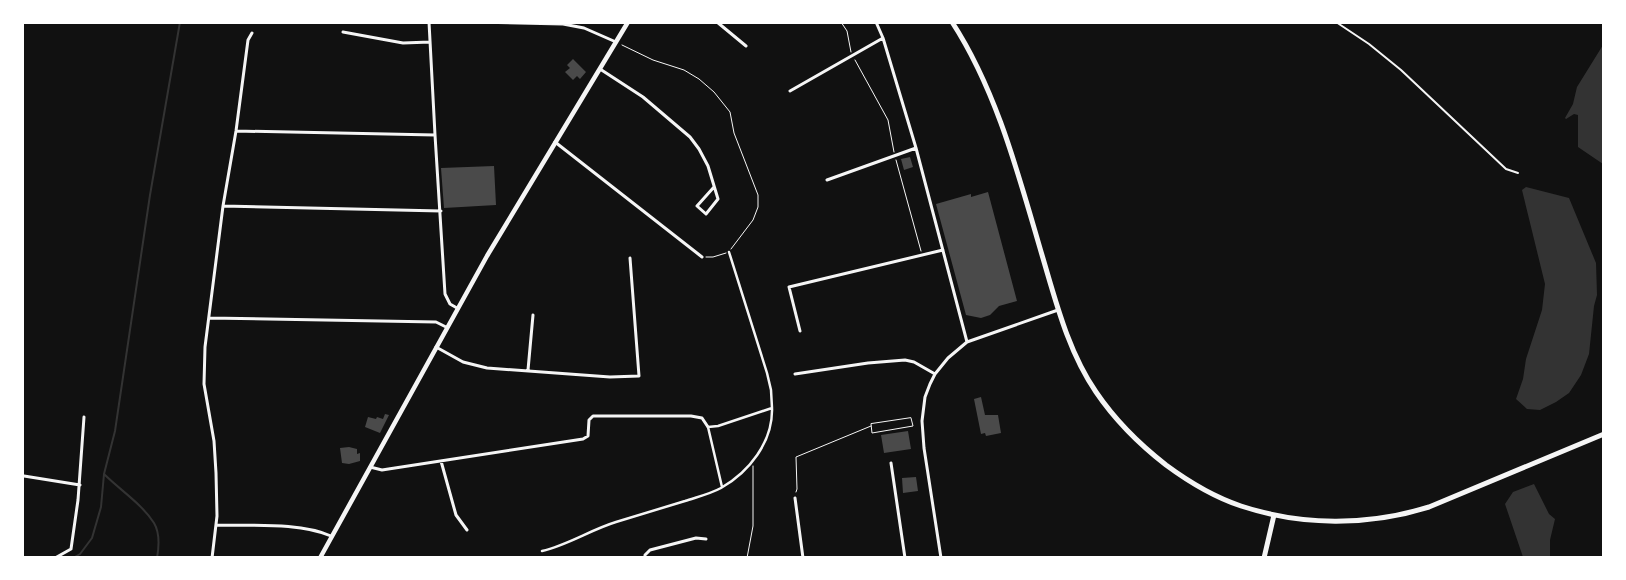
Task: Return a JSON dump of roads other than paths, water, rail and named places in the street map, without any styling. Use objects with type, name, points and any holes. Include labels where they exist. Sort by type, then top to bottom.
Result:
[{"type":"main road","points":[[952,22],[967,44],[1002,126],[1058,310],[1069,341],[1096,392],[1133,436],[1157,458],[1201,488],[1229,502],[1274,516],[1349,522],[1406,514],[1460,495],[1604,434]]},
{"type":"main road","points":[[1264,558],[1274,516]]},
{"type":"street","points":[[429,22],[446,294],[450,304],[457,308]]},
{"type":"street","points":[[474,22],[563,24],[584,28],[616,42]]},
{"type":"street","points":[[320,558],[446,327],[628,22]]},
{"type":"street","points":[[717,22],[746,46]]},
{"type":"street","points":[[876,22],[883,38],[916,148],[967,342]]},
{"type":"street","points":[[212,558],[216,525],[214,441],[204,384],[205,347],[223,206],[236,131],[248,40],[252,32]]},
{"type":"street","points":[[343,32],[403,43],[430,42]]},
{"type":"street","points":[[790,91],[883,38]]},
{"type":"street","points":[[600,69],[643,97],[690,137],[699,149],[708,166],[718,198],[706,214],[697,206],[714,186]]},
{"type":"street","points":[[236,131],[435,135]]},
{"type":"street","points":[[555,142],[702,257]]},
{"type":"street","points":[[827,180],[916,148]]},
{"type":"street","points":[[223,206],[441,211]]},
{"type":"street","points":[[800,331],[789,287],[943,250]]},
{"type":"street","points":[[542,551],[554,548],[616,522],[706,494],[722,487],[753,461],[766,439],[772,408],[767,373],[729,252]]},
{"type":"street","points":[[435,347],[464,362],[486,368],[610,377],[638,376],[630,258]]},
{"type":"street","points":[[941,558],[924,448],[922,421],[925,397],[936,374],[956,350],[967,342],[1058,310]]},
{"type":"street","points":[[528,370],[533,315]]},
{"type":"street","points":[[209,318],[436,322],[446,327]]},
{"type":"street","points":[[795,374],[868,363],[905,360],[914,362],[936,374]]},
{"type":"street","points":[[708,427],[718,426],[772,408]]},
{"type":"street","points":[[370,467],[382,470],[583,439],[588,436],[589,420],[593,416],[691,416],[702,418],[708,427],[722,487]]},
{"type":"street","points":[[55,558],[71,549],[80,485],[84,418]]},
{"type":"street","points":[[441,461],[456,515],[467,530]]},
{"type":"street","points":[[891,464],[906,558]]},
{"type":"street","points":[[24,476],[80,485]]},
{"type":"street","points":[[794,498],[803,558]]},
{"type":"street","points":[[216,525],[292,527],[331,536]]},
{"type":"street","points":[[645,558],[645,554],[650,550],[696,538],[706,539]]},
{"type":"lane","points":[[1336,22],[1369,44],[1401,70],[1506,169],[1518,173]]},
{"type":"waterway","points":[[73,558],[80,554],[92,538],[101,507],[104,474],[115,431],[150,195],[180,22]]},
{"type":"waterway","points":[[104,474],[137,503],[154,523],[159,545],[157,558]]}]
